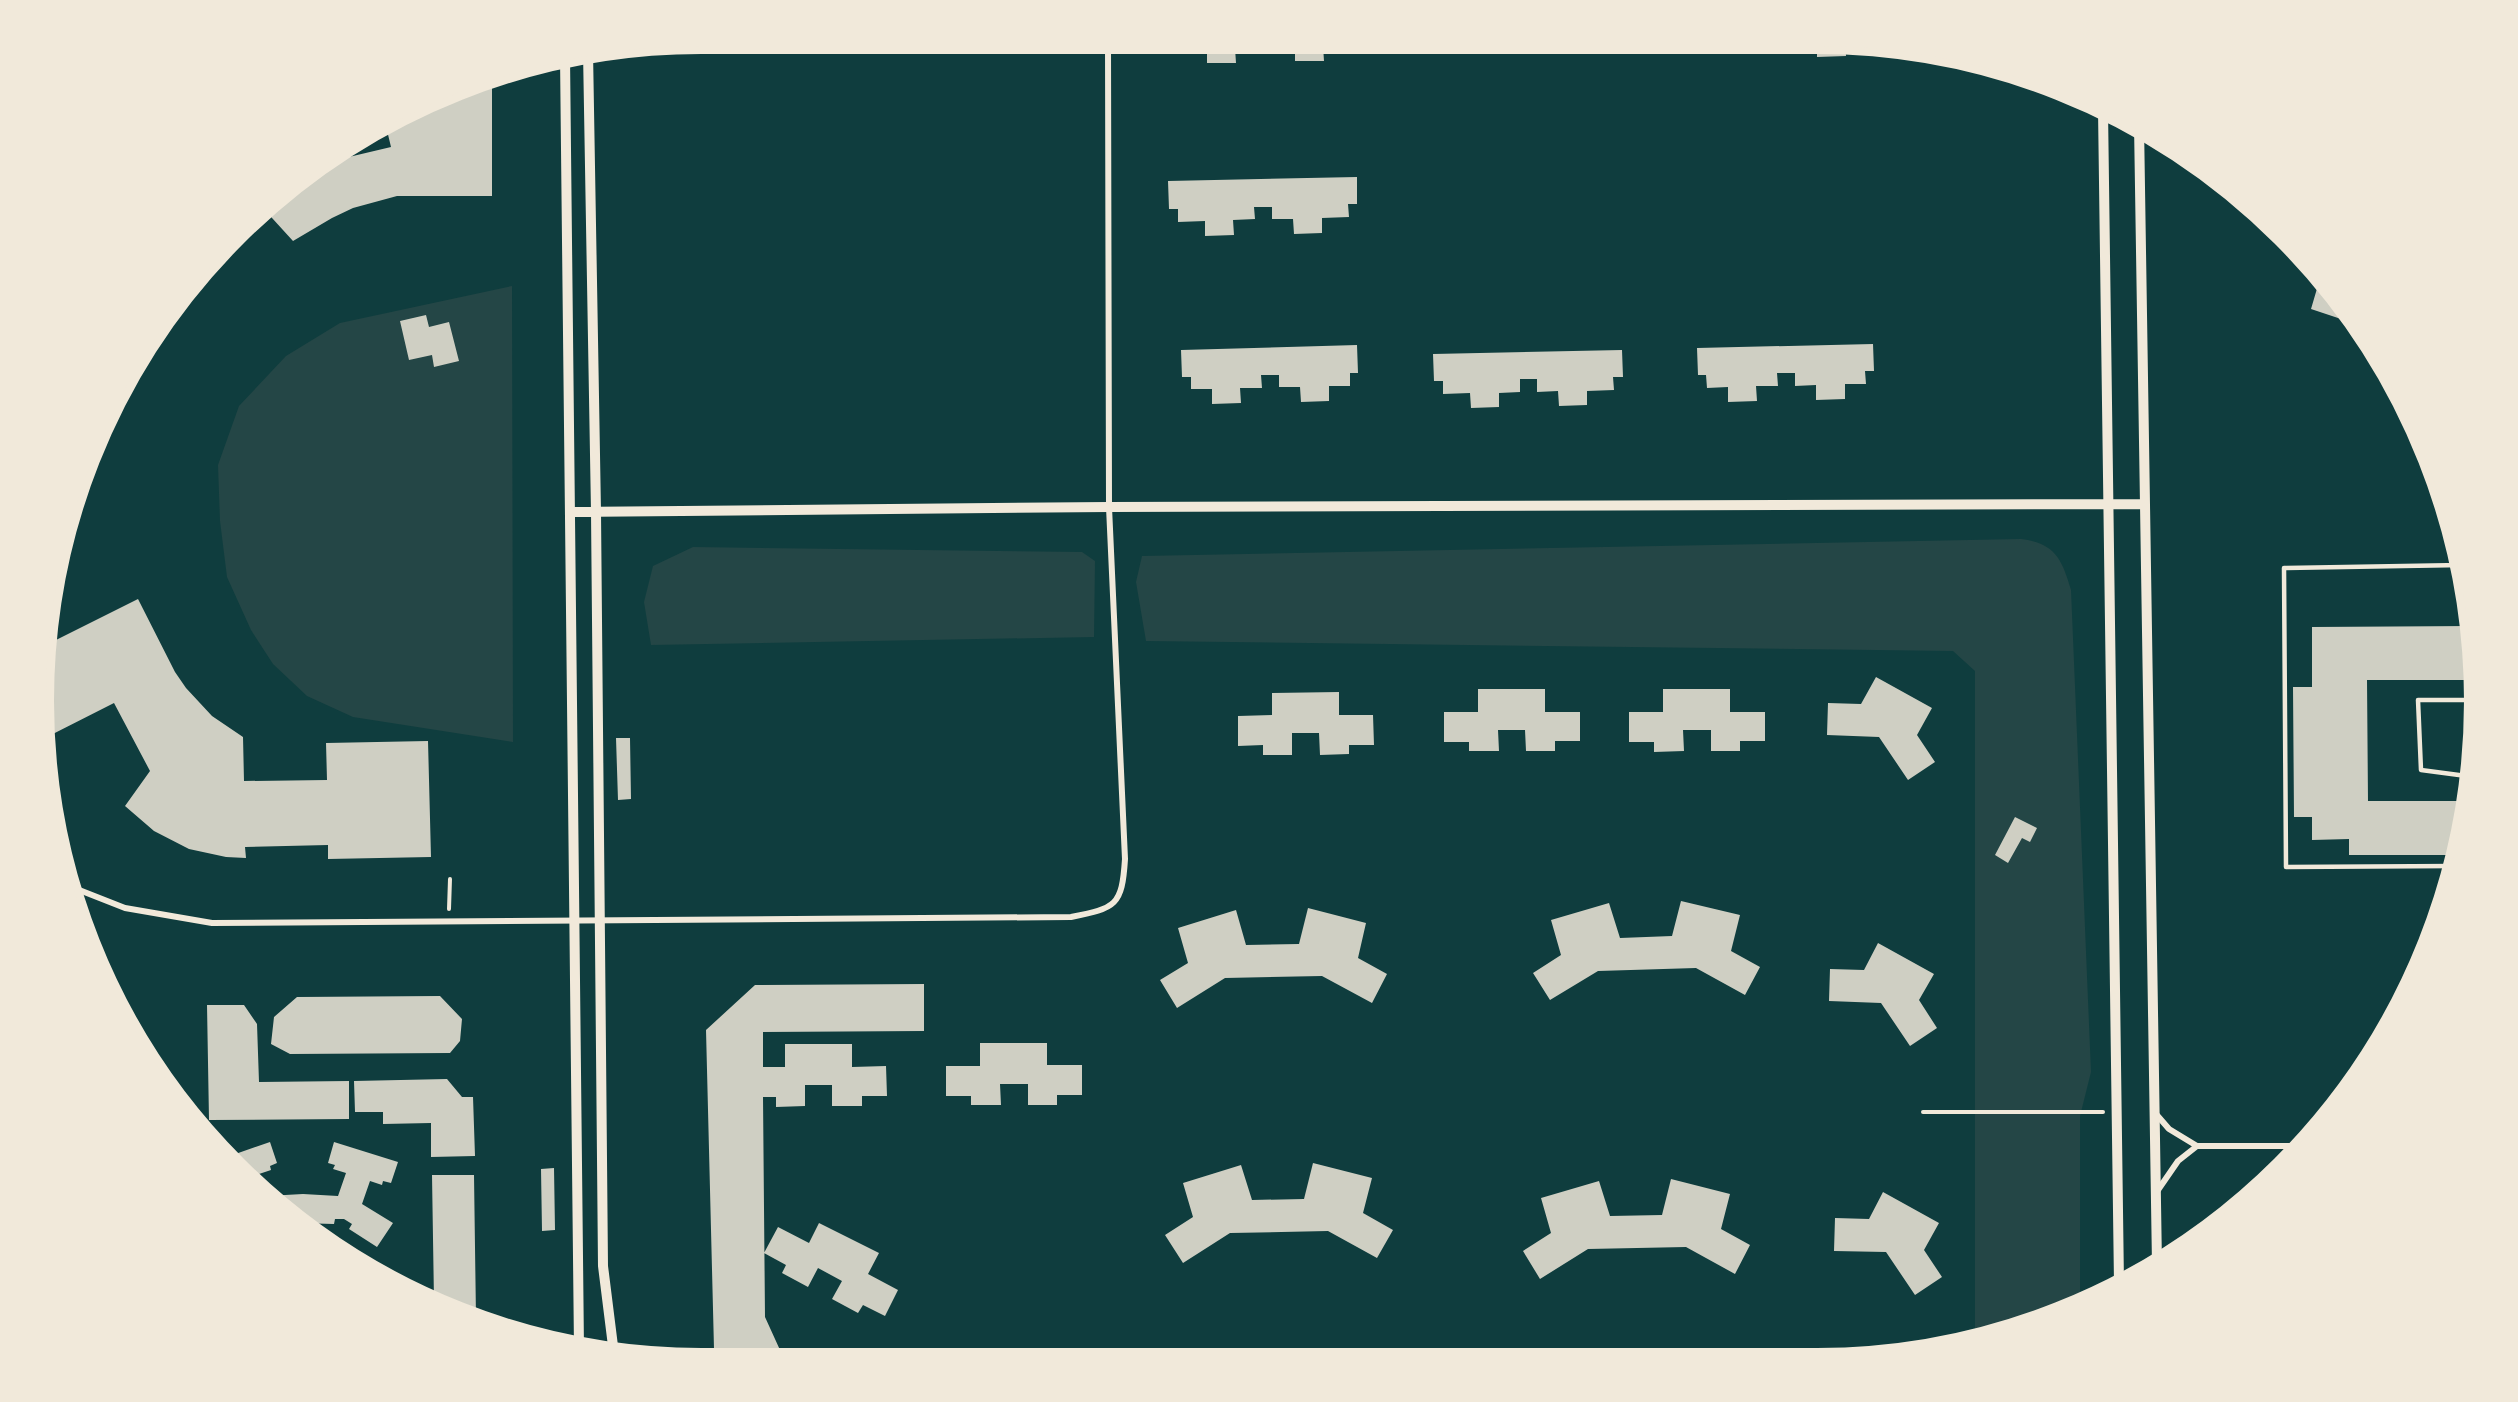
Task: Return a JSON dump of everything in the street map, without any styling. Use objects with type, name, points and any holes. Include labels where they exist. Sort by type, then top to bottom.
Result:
[{"type":"street","points":[[78,889],[125,908],[212,923],[1071,917],[1096,912],[1112,905],[1123,888],[1125,859],[1109,507],[1108,50]]},
{"type":"street","points":[[588,60],[596,512],[603,1266],[613,1347]]},
{"type":"street","points":[[565,64],[579,1341]]},
{"type":"street","points":[[2103,116],[2119,1278]]},
{"type":"street","points":[[2139,135],[2157,1257]]},
{"type":"street","points":[[571,512],[1109,507],[2145,504]]},
{"type":"street","points":[[2153,1111],[2169,1129],[2198,1146],[2293,1146]]},
{"type":"street","points":[[2154,1197],[2178,1161],[2198,1146]]},
{"type":"lane","points":[[2447,866],[2286,867],[2284,568],[2454,565]]},
{"type":"lane","points":[[2464,776],[2421,770],[2418,700],[2468,700]]},
{"type":"path","points":[[448,922],[450,879]]},
{"type":"path","points":[[1923,1112],[2115,1112]]},
{"type":"shaded area","points":[[512,286],[513,742],[353,717],[307,696],[273,664],[251,630],[227,577],[220,521],[218,465],[239,406],[286,356],[340,323]]},
{"type":"shaded area","points":[[2021,539],[2042,544],[2049,549],[2060,561],[2071,590],[2091,1072],[2080,1116],[2080,1297],[2026,1318],[1975,1333],[1975,671],[1953,651],[1146,641],[1136,582],[1142,556]]},
{"type":"shaded area","points":[[693,547],[1082,552],[1095,561],[1094,637],[651,645],[644,602],[653,566]]},
{"type":"building","points":[[1207,50],[1235,50],[1236,63],[1207,63]]},
{"type":"building","points":[[1295,50],[1323,50],[1324,61],[1295,61]]},
{"type":"building","points":[[1817,50],[1846,51],[1846,56],[1817,57]]},
{"type":"building","points":[[492,84],[492,196],[397,196],[353,208],[293,241],[268,214],[338,159],[391,147],[387,131],[452,99]]},
{"type":"building","points":[[1357,177],[1357,204],[1348,204],[1349,217],[1322,218],[1322,233],[1294,234],[1293,219],[1272,219],[1272,207],[1254,207],[1255,219],[1233,220],[1234,235],[1205,236],[1205,221],[1178,222],[1178,209],[1169,209],[1168,181]]},
{"type":"building","points":[[2318,285],[2346,321],[2311,309]]},
{"type":"building","points":[[426,315],[429,327],[449,322],[459,361],[434,367],[432,355],[409,360],[400,321]]},
{"type":"building","points":[[1873,344],[1874,371],[1865,371],[1866,384],[1845,384],[1845,399],[1816,400],[1816,385],[1795,386],[1795,373],[1777,373],[1778,386],[1756,386],[1757,401],[1728,402],[1728,387],[1707,388],[1706,375],[1698,375],[1697,348]]},
{"type":"building","points":[[1357,345],[1358,373],[1350,373],[1350,386],[1329,386],[1329,401],[1301,402],[1300,387],[1279,387],[1279,375],[1261,375],[1262,388],[1240,388],[1241,403],[1212,404],[1212,389],[1191,389],[1191,377],[1182,377],[1181,350]]},
{"type":"building","points":[[1622,350],[1623,377],[1613,377],[1614,390],[1587,391],[1587,405],[1559,406],[1558,391],[1537,392],[1537,379],[1520,379],[1520,392],[1499,393],[1499,407],[1471,408],[1470,393],[1443,394],[1443,381],[1434,381],[1433,354]]},
{"type":"building","points":[[138,599],[175,672],[186,688],[212,716],[243,737],[244,781],[327,780],[326,743],[428,741],[431,857],[328,859],[328,845],[245,847],[246,858],[226,857],[189,849],[154,831],[125,806],[150,771],[114,703],[51,735],[53,642]]},
{"type":"building","points":[[2464,626],[2468,680],[2367,680],[2368,801],[2458,801],[2458,816],[2450,855],[2349,855],[2349,839],[2312,840],[2312,817],[2294,817],[2293,687],[2312,687],[2312,627]]},
{"type":"building","points":[[1876,677],[1932,708],[1917,735],[1935,762],[1908,780],[1879,737],[1827,735],[1828,703],[1861,704]]},
{"type":"building","points":[[1478,689],[1545,689],[1545,712],[1580,712],[1580,741],[1555,741],[1555,751],[1526,751],[1525,730],[1498,730],[1499,751],[1469,751],[1469,742],[1444,742],[1444,712],[1478,712]]},
{"type":"building","points":[[1663,689],[1730,689],[1730,712],[1765,712],[1765,741],[1740,741],[1740,751],[1711,751],[1711,730],[1683,730],[1684,751],[1654,752],[1654,742],[1629,742],[1629,712],[1663,712]]},
{"type":"building","points":[[1339,692],[1339,715],[1373,715],[1374,745],[1349,745],[1349,754],[1320,755],[1319,733],[1292,733],[1292,755],[1263,755],[1263,745],[1238,746],[1238,716],[1272,715],[1272,693]]},
{"type":"building","points":[[616,738],[630,738],[631,799],[618,800]]},
{"type":"building","points":[[2015,817],[2037,828],[2030,842],[2022,838],[2008,863],[1995,855]]},
{"type":"building","points":[[1681,901],[1740,915],[1731,951],[1760,967],[1745,995],[1696,968],[1598,971],[1550,1000],[1533,973],[1561,955],[1551,920],[1609,903],[1620,938],[1672,936]]},
{"type":"building","points":[[1308,908],[1366,923],[1358,958],[1387,974],[1372,1003],[1322,976],[1225,978],[1177,1008],[1160,980],[1188,963],[1178,928],[1236,910],[1246,945],[1299,944]]},
{"type":"building","points":[[1878,943],[1934,974],[1919,1000],[1937,1028],[1910,1046],[1881,1003],[1829,1001],[1830,969],[1864,970]]},
{"type":"building","points":[[924,984],[924,1031],[763,1032],[763,1067],[785,1067],[785,1044],[852,1044],[852,1067],[886,1066],[887,1096],[862,1096],[862,1106],[832,1106],[832,1085],[805,1085],[805,1106],[776,1107],[776,1097],[763,1097],[765,1317],[781,1352],[716,1352],[706,1030],[755,985]]},
{"type":"building","points":[[440,996],[462,1019],[460,1041],[450,1053],[290,1054],[271,1044],[274,1017],[297,997]]},
{"type":"building","points":[[207,1005],[244,1005],[257,1024],[259,1082],[349,1081],[349,1119],[209,1120]]},
{"type":"building","points":[[980,1043],[1047,1043],[1047,1065],[1082,1065],[1082,1095],[1057,1095],[1057,1105],[1028,1105],[1028,1084],[1000,1084],[1001,1105],[971,1105],[971,1096],[946,1096],[946,1066],[980,1066]]},
{"type":"building","points":[[447,1079],[462,1097],[473,1097],[475,1156],[431,1157],[431,1123],[383,1124],[383,1112],[355,1112],[354,1081]]},
{"type":"building","points":[[270,1142],[277,1163],[270,1166],[271,1170],[259,1174],[262,1183],[233,1155]]},
{"type":"building","points":[[334,1142],[398,1162],[391,1183],[383,1181],[382,1185],[370,1181],[362,1204],[393,1223],[377,1247],[349,1229],[352,1224],[344,1219],[335,1219],[334,1224],[312,1223],[276,1195],[338,1196],[346,1173],[333,1169],[335,1165],[328,1163]]},
{"type":"building","points":[[1313,1163],[1372,1178],[1363,1213],[1393,1230],[1377,1258],[1328,1231],[1230,1233],[1183,1263],[1165,1235],[1193,1217],[1183,1183],[1241,1165],[1252,1200],[1304,1199]]},
{"type":"building","points":[[554,1168],[555,1230],[542,1231],[541,1169]]},
{"type":"building","points":[[432,1175],[474,1175],[476,1312],[434,1295]]},
{"type":"building","points":[[1671,1179],[1730,1194],[1721,1229],[1750,1245],[1735,1274],[1686,1247],[1588,1249],[1540,1279],[1523,1251],[1551,1233],[1541,1198],[1599,1181],[1610,1216],[1662,1215]]},
{"type":"building","points":[[1883,1192],[1939,1223],[1924,1250],[1942,1277],[1915,1295],[1886,1252],[1834,1251],[1835,1218],[1869,1219]]},
{"type":"building","points":[[819,1223],[879,1253],[868,1274],[898,1290],[885,1316],[863,1305],[858,1313],[832,1299],[842,1281],[818,1268],[808,1287],[782,1273],[786,1265],[764,1253],[778,1227],[809,1243]]}]
